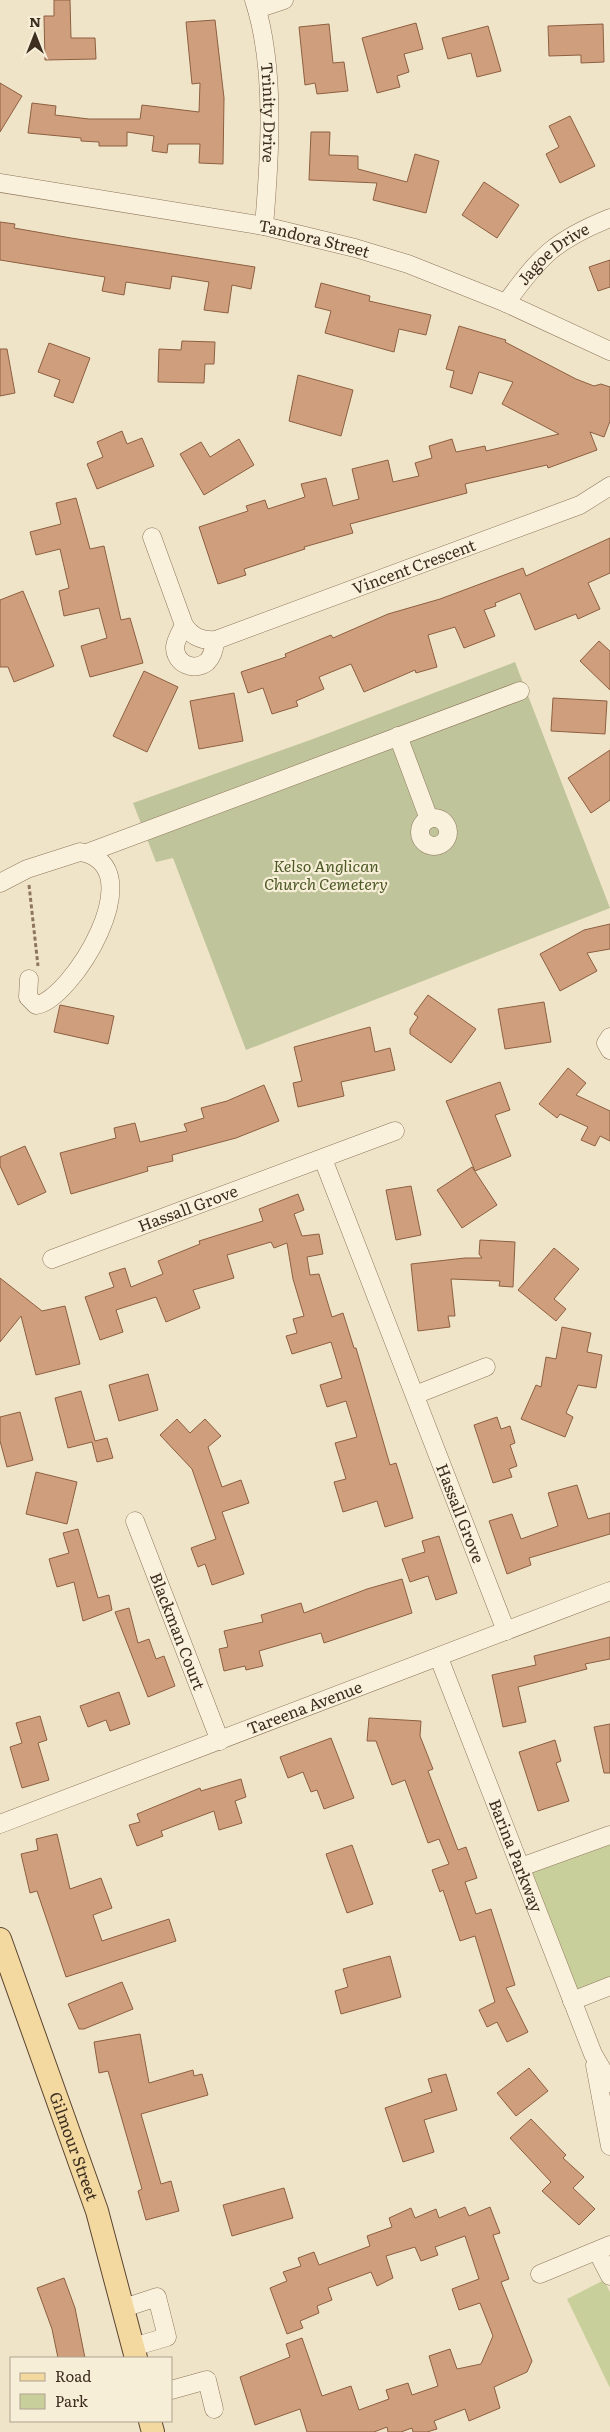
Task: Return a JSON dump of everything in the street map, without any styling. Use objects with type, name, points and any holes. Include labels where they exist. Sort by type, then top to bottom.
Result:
[{"type":"main road","name":"Gilmour Street","points":[[0,1939],[97,2211],[124,2308],[134,2353]]},
{"type":"street","points":[[255,4],[284,0]]},
{"type":"street","name":"Trinity Drive","points":[[255,4],[267,66],[270,161],[264,226]]},
{"type":"street","name":"Tandora Street","points":[[0,183],[264,226],[355,248],[408,264],[506,303],[610,351]]},
{"type":"street","name":"Jagoe Drive","points":[[506,303],[532,268],[558,243],[610,218]]},
{"type":"street","name":"Vincent Crescent","points":[[216,640],[580,505],[610,486]]},
{"type":"street","points":[[152,537],[184,625],[188,631],[198,638],[216,640],[211,656],[206,662],[197,666],[186,666],[180,661],[175,649],[176,640],[184,625]]},
{"type":"street","points":[[0,883],[27,869],[73,852],[87,853],[520,691]]},
{"type":"street","points":[[398,736],[429,819]]},
{"type":"street","points":[[29,979],[27,994],[31,1006],[51,1000],[79,966],[97,937],[107,913],[110,879],[103,864],[87,853]]},
{"type":"street","points":[[610,1036],[606,1043],[610,1050]]},
{"type":"street","name":"Hassall Grove","points":[[52,1259],[395,1131]]},
{"type":"street","name":"Hassall Grove","points":[[324,1159],[506,1631]]},
{"type":"street","points":[[415,1395],[486,1367]]},
{"type":"street","name":"Blackman Court","points":[[135,1521],[220,1741]]},
{"type":"street","name":"Tareena Avenue","points":[[0,1824],[439,1658],[610,1591]]},
{"type":"street","name":"Barina Parkway","points":[[439,1658],[593,2054],[610,2083]]},
{"type":"street","points":[[521,1867],[610,1834]]},
{"type":"street","points":[[572,2001],[610,1986]]},
{"type":"street","name":"Barina Parkway","points":[[593,2054],[610,2146]]},
{"type":"street","points":[[540,2274],[603,2248],[610,2276]]},
{"type":"street","points":[[124,2308],[157,2297],[167,2337],[134,2353]]},
{"type":"street","points":[[172,2390],[207,2380],[214,2409]]},
{"type":"path","points":[[29,882],[31,1006]]},
{"type":"green space","name":"Kelso Anglican Church Cemetery","points":[[515,662],[610,908],[246,1050],[173,858],[156,862],[133,803],[313,739]]},
{"type":"green space","points":[[610,1835],[610,1986],[572,2001],[521,1867]]},
{"type":"green space","points":[[604,2280],[610,2292],[610,2388],[567,2299]]},
{"type":"building","points":[[54,0],[70,0],[71,38],[95,38],[96,59],[45,60],[44,16],[54,16]]},
{"type":"building","points":[[215,20],[224,98],[223,164],[199,163],[200,144],[168,144],[167,153],[152,151],[154,136],[127,132],[127,146],[99,146],[99,142],[81,141],[81,138],[28,133],[32,103],[56,106],[55,115],[89,119],[140,119],[142,105],[199,112],[200,83],[192,84],[186,22]]},
{"type":"building","points":[[416,23],[423,49],[404,54],[409,72],[397,76],[400,87],[377,93],[362,38]]},
{"type":"building","points":[[329,24],[333,63],[344,62],[348,91],[317,94],[315,83],[305,85],[299,27]]},
{"type":"building","points":[[603,24],[604,62],[581,63],[581,55],[549,56],[548,26]]},
{"type":"building","points":[[488,26],[501,71],[477,77],[471,53],[448,59],[442,38]]},
{"type":"building","points":[[0,83],[22,96],[0,132]]},
{"type":"building","points":[[570,116],[595,166],[560,183],[546,154],[559,147],[549,126]]},
{"type":"building","points":[[311,132],[330,132],[329,155],[358,156],[358,169],[407,182],[415,154],[439,161],[426,213],[373,200],[377,183],[309,180]]},
{"type":"building","points":[[484,182],[519,205],[497,238],[462,215]]},
{"type":"building","points":[[0,222],[15,224],[14,228],[255,267],[251,289],[232,285],[228,313],[204,310],[209,282],[172,276],[170,289],[126,282],[124,295],[102,291],[105,277],[0,260]]},
{"type":"building","points":[[610,260],[610,287],[598,291],[589,267]]},
{"type":"building","points":[[321,283],[370,296],[369,301],[431,315],[426,335],[399,329],[394,352],[325,333],[331,311],[315,307]]},
{"type":"building","points":[[459,326],[506,340],[505,342],[576,379],[594,386],[601,384],[610,387],[610,421],[604,437],[590,432],[597,450],[548,468],[547,465],[465,484],[467,493],[350,524],[353,533],[304,547],[305,549],[244,569],[246,575],[218,584],[199,527],[248,511],[246,506],[265,500],[268,509],[305,497],[301,484],[326,478],[333,506],[359,499],[352,469],[388,460],[393,482],[419,476],[415,463],[432,458],[429,446],[452,439],[456,452],[485,446],[486,451],[559,434],[502,404],[513,382],[479,372],[472,394],[450,387],[454,371],[446,369]]},
{"type":"building","points":[[182,341],[215,342],[214,364],[205,364],[204,383],[158,382],[159,349],[181,350]]},
{"type":"building","points":[[49,343],[90,358],[73,403],[54,396],[60,380],[38,372]]},
{"type":"building","points":[[0,349],[7,349],[15,393],[0,396]]},
{"type":"building","points":[[298,375],[353,390],[341,436],[289,421]]},
{"type":"building","points":[[122,431],[127,444],[142,438],[154,466],[97,489],[87,464],[103,457],[97,442]]},
{"type":"building","points":[[239,439],[254,465],[204,495],[180,454],[201,442],[210,457]]},
{"type":"building","points":[[76,498],[90,549],[104,546],[121,620],[130,618],[143,663],[90,677],[81,646],[107,638],[99,608],[64,616],[59,591],[69,588],[60,549],[36,555],[30,532],[61,524],[56,503]]},
{"type":"building","points":[[610,538],[610,573],[588,583],[600,609],[578,619],[576,614],[535,630],[520,593],[495,603],[496,606],[484,610],[495,636],[464,648],[455,627],[428,635],[437,667],[416,673],[415,670],[364,692],[351,664],[319,677],[324,689],[296,701],[298,706],[272,714],[263,688],[248,693],[241,672],[286,657],[285,654],[331,635],[333,638],[388,614],[440,599],[523,568],[526,576]]},
{"type":"building","points":[[23,591],[54,666],[14,682],[8,667],[0,667],[0,600]]},
{"type":"building","points":[[599,641],[610,651],[610,690],[580,661]]},
{"type":"building","points":[[144,671],[178,687],[147,752],[113,736]]},
{"type":"building","points":[[234,693],[243,741],[199,749],[190,701]]},
{"type":"building","points":[[553,698],[607,701],[605,734],[551,731]]},
{"type":"building","points":[[610,750],[610,800],[591,813],[568,778]]},
{"type":"building","points":[[610,924],[610,949],[587,953],[597,971],[560,991],[540,954],[584,930]]},
{"type":"building","points":[[428,995],[476,1029],[451,1063],[410,1034],[410,1029],[418,1017],[414,1014]]},
{"type":"building","points":[[544,1002],[551,1042],[505,1049],[498,1009]]},
{"type":"building","points":[[60,1005],[114,1016],[108,1044],[54,1032]]},
{"type":"building","points":[[370,1027],[375,1052],[390,1048],[395,1070],[341,1082],[344,1096],[298,1107],[293,1083],[302,1081],[294,1047]]},
{"type":"building","points":[[568,1068],[586,1083],[576,1095],[610,1111],[610,1141],[600,1136],[595,1146],[581,1140],[588,1127],[560,1114],[557,1118],[539,1104]]},
{"type":"building","points":[[500,1082],[510,1110],[495,1115],[511,1156],[475,1171],[446,1101]]},
{"type":"building","points":[[264,1085],[279,1121],[236,1138],[172,1155],[173,1161],[147,1167],[148,1171],[71,1194],[60,1153],[116,1138],[114,1128],[135,1123],[140,1142],[187,1131],[184,1124],[204,1118],[201,1108],[227,1101]]},
{"type":"building","points":[[25,1146],[46,1192],[18,1205],[0,1166],[0,1157]]},
{"type":"building","points":[[472,1167],[497,1205],[462,1228],[437,1190]]},
{"type":"building","points":[[411,1186],[421,1235],[396,1240],[386,1190]]},
{"type":"building","points":[[298,1194],[304,1210],[294,1214],[302,1236],[319,1234],[323,1254],[307,1257],[310,1275],[319,1274],[332,1317],[343,1313],[354,1348],[356,1348],[390,1465],[396,1463],[413,1518],[385,1527],[377,1501],[343,1512],[334,1482],[346,1479],[335,1443],[357,1437],[346,1401],[327,1407],[320,1385],[342,1378],[331,1342],[292,1354],[286,1336],[297,1333],[293,1319],[304,1316],[293,1279],[287,1243],[274,1248],[271,1242],[227,1255],[234,1278],[193,1290],[200,1308],[166,1322],[156,1297],[116,1310],[123,1332],[100,1340],[85,1297],[114,1287],[109,1273],[125,1268],[131,1287],[163,1274],[158,1261],[200,1244],[199,1241],[263,1221],[259,1209]]},
{"type":"building","points":[[480,1240],[515,1242],[513,1287],[499,1286],[500,1281],[451,1279],[455,1316],[448,1316],[450,1327],[418,1331],[411,1264],[482,1258],[479,1254]]},
{"type":"building","points":[[554,1248],[579,1269],[554,1299],[566,1309],[556,1321],[518,1290]]},
{"type":"building","points":[[0,1278],[42,1311],[65,1306],[80,1364],[36,1375],[21,1316],[0,1342]]},
{"type":"building","points":[[562,1327],[591,1333],[587,1352],[602,1355],[596,1388],[578,1385],[566,1413],[573,1417],[565,1437],[521,1419],[536,1385],[541,1387],[546,1357],[556,1359]]},
{"type":"building","points":[[148,1374],[158,1410],[119,1421],[109,1385]]},
{"type":"building","points":[[81,1391],[95,1441],[107,1438],[113,1458],[97,1462],[92,1442],[68,1448],[55,1398]]},
{"type":"building","points":[[20,1412],[33,1460],[7,1467],[0,1441],[0,1417]]},
{"type":"building","points":[[497,1417],[501,1429],[510,1426],[515,1443],[510,1445],[517,1466],[509,1469],[512,1477],[493,1483],[474,1425]]},
{"type":"building","points":[[177,1419],[190,1433],[205,1419],[221,1436],[208,1447],[222,1487],[241,1480],[249,1503],[222,1512],[244,1574],[212,1585],[205,1564],[198,1567],[191,1548],[216,1539],[192,1469],[160,1435]]},
{"type":"building","points":[[36,1472],[77,1482],[67,1524],[26,1514]]},
{"type":"building","points":[[577,1485],[588,1519],[610,1513],[610,1534],[529,1558],[531,1565],[507,1574],[489,1521],[512,1514],[521,1539],[558,1526],[548,1493]]},
{"type":"building","points":[[78,1529],[98,1598],[109,1595],[112,1610],[83,1621],[74,1582],[57,1587],[49,1559],[69,1553],[63,1533]]},
{"type":"building","points":[[439,1536],[457,1593],[436,1600],[428,1576],[410,1582],[402,1559],[425,1552],[422,1541]]},
{"type":"building","points":[[402,1579],[412,1613],[324,1643],[321,1633],[259,1651],[263,1666],[246,1670],[245,1666],[224,1671],[219,1649],[228,1647],[224,1631],[263,1622],[261,1615],[301,1603],[304,1613],[367,1589]]},
{"type":"building","points":[[129,1608],[138,1643],[149,1639],[156,1659],[164,1656],[175,1686],[148,1697],[115,1612]]},
{"type":"building","points":[[610,1637],[610,1659],[585,1664],[587,1669],[518,1687],[526,1722],[503,1727],[492,1675],[536,1665],[534,1656]]},
{"type":"building","points":[[119,1692],[130,1724],[110,1731],[106,1720],[88,1727],[80,1706]]},
{"type":"building","points":[[40,1716],[47,1740],[38,1743],[49,1780],[22,1788],[10,1747],[22,1743],[16,1723]]},
{"type":"building","points":[[369,1718],[421,1721],[420,1736],[433,1769],[428,1771],[458,1850],[466,1847],[477,1878],[465,1882],[476,1914],[491,1909],[515,1985],[506,1988],[528,2032],[507,2042],[497,2022],[487,2027],[479,2010],[495,2002],[475,1936],[460,1941],[443,1890],[440,1892],[432,1870],[449,1864],[439,1839],[428,1843],[405,1780],[392,1785],[376,1741],[367,1741]]},
{"type":"building","points":[[610,1724],[610,1773],[604,1773],[594,1727]]},
{"type":"building","points":[[331,1738],[354,1798],[324,1809],[317,1790],[311,1792],[303,1772],[288,1778],[280,1757]]},
{"type":"building","points":[[555,1740],[561,1761],[556,1763],[569,1801],[538,1811],[519,1752]]},
{"type":"building","points":[[241,1779],[246,1797],[235,1801],[242,1823],[219,1830],[214,1811],[161,1831],[163,1836],[137,1846],[129,1825],[140,1822],[137,1814],[200,1788],[201,1791]]},
{"type":"building","points":[[57,1834],[70,1889],[101,1878],[112,1908],[93,1915],[102,1941],[169,1919],[176,1941],[66,1977],[37,1891],[30,1893],[21,1854],[38,1850],[36,1839]]},
{"type":"building","points":[[352,1845],[373,1904],[347,1913],[326,1854]]},
{"type":"building","points":[[390,1956],[401,1997],[341,2014],[335,1991],[348,1987],[343,1969]]},
{"type":"building","points":[[122,1982],[133,2009],[84,2029],[79,2029],[68,2004]]},
{"type":"building","points":[[140,2034],[149,2083],[193,2070],[194,2076],[202,2074],[208,2095],[141,2114],[161,2184],[171,2181],[179,2211],[146,2220],[138,2191],[142,2189],[108,2071],[99,2073],[94,2042]]},
{"type":"building","points":[[529,2068],[548,2091],[516,2116],[497,2093]]},
{"type":"building","points":[[446,2074],[457,2110],[424,2120],[434,2152],[403,2162],[385,2108],[432,2092],[428,2079]]},
{"type":"building","points":[[531,2119],[566,2155],[563,2158],[584,2177],[573,2188],[595,2209],[579,2225],[542,2191],[551,2182],[510,2138]]},
{"type":"building","points":[[284,2188],[293,2218],[232,2236],[223,2205]]},
{"type":"building","points":[[465,2207],[469,2216],[490,2207],[500,2233],[493,2235],[509,2279],[501,2282],[532,2361],[527,2372],[494,2387],[500,2408],[469,2421],[465,2409],[434,2421],[437,2429],[427,2432],[413,2432],[412,2428],[401,2432],[388,2432],[387,2427],[374,2432],[307,2432],[300,2409],[255,2425],[240,2377],[290,2357],[286,2344],[302,2338],[322,2396],[351,2386],[359,2410],[389,2399],[386,2390],[408,2383],[412,2395],[438,2386],[429,2356],[450,2349],[457,2369],[481,2364],[493,2336],[480,2303],[459,2310],[452,2289],[479,2279],[465,2236],[435,2247],[438,2255],[421,2261],[415,2247],[386,2256],[393,2278],[377,2286],[371,2272],[328,2288],[332,2300],[317,2306],[319,2313],[300,2321],[303,2328],[287,2334],[270,2288],[287,2281],[283,2272],[301,2266],[298,2258],[314,2252],[319,2265],[370,2246],[367,2236],[392,2227],[389,2218],[411,2208],[415,2218],[436,2209],[439,2218]]},
{"type":"building","points":[[64,2278],[75,2308],[85,2357],[58,2357],[52,2329],[37,2288]]}]
